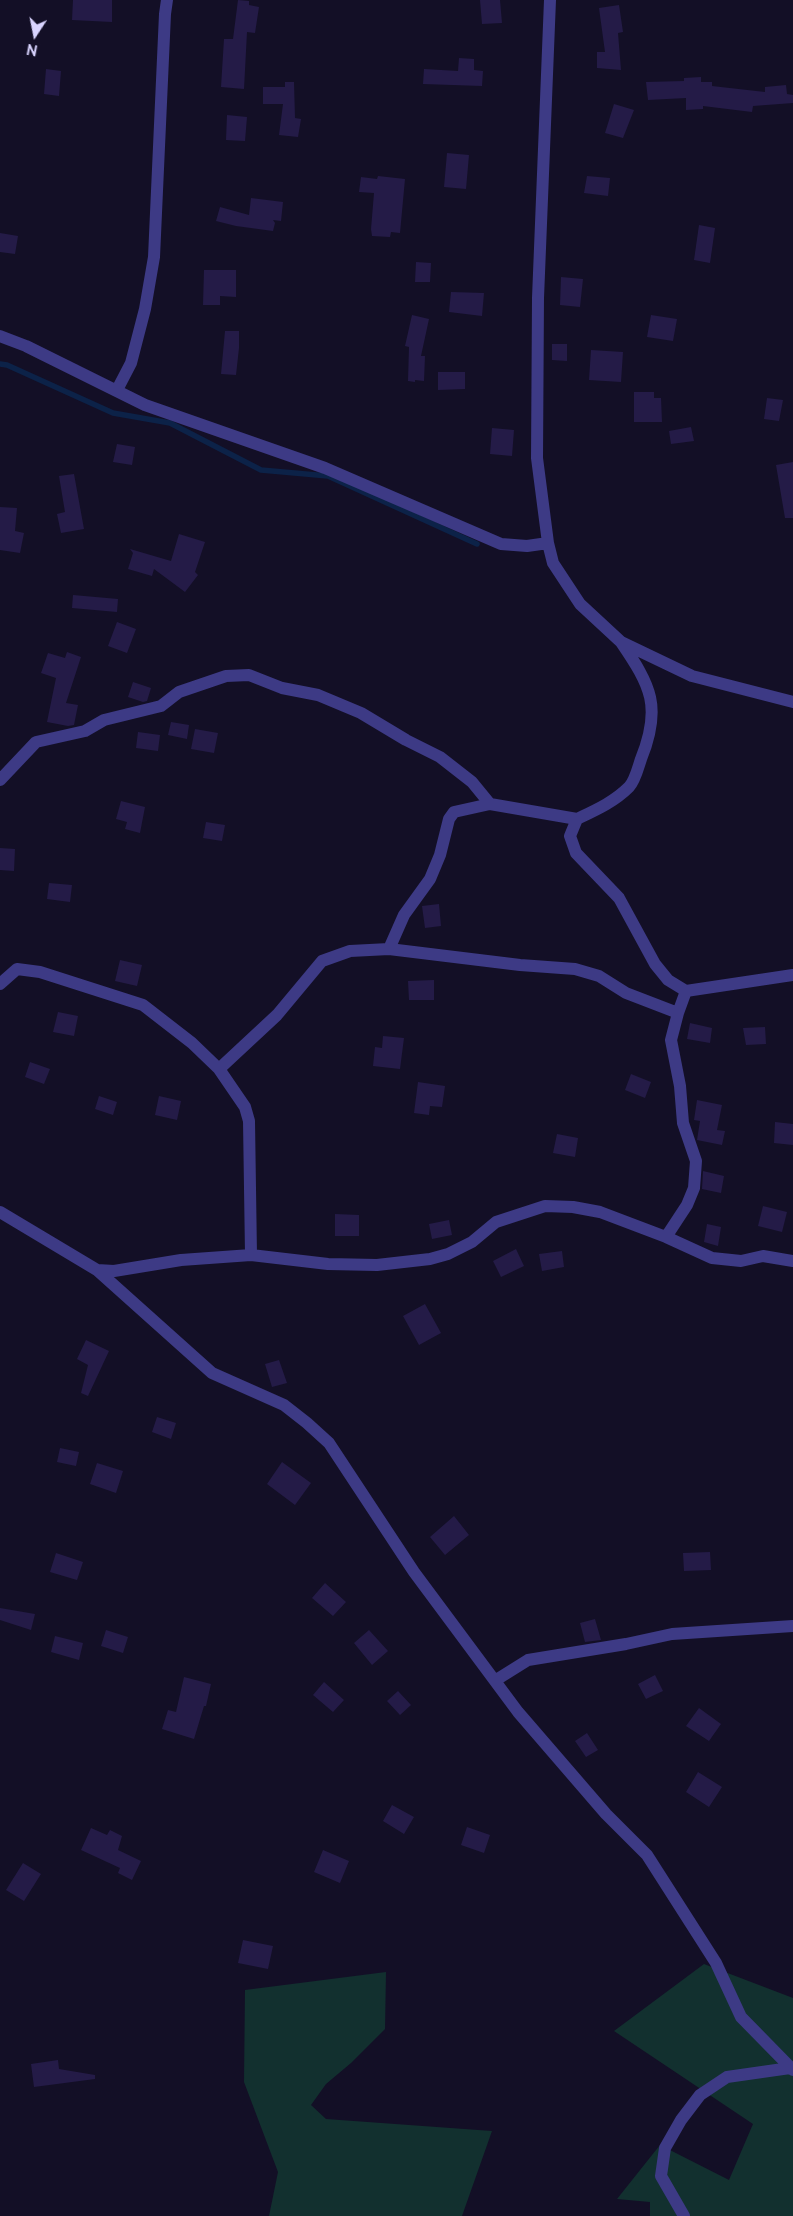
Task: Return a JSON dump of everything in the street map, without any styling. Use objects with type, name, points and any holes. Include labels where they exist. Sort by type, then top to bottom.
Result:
[{"type":"street","points":[[116,390],[131,363],[146,310],[154,257],[167,0]]},
{"type":"street","points":[[389,949],[404,915],[430,879],[440,855],[449,819],[454,812],[490,804],[577,819],[612,803],[631,786],[649,740],[652,702],[641,671],[621,642],[580,604],[553,563],[548,543],[537,448],[538,298],[550,0]]},
{"type":"street","points":[[0,336],[26,346],[145,405],[325,468],[501,544],[527,546],[548,543]]},
{"type":"street","points":[[621,642],[692,676],[793,702]]},
{"type":"street","points":[[0,780],[36,742],[85,731],[104,720],[161,706],[179,692],[226,676],[249,675],[282,688],[318,695],[361,713],[406,740],[440,757],[472,782],[490,804]]},
{"type":"street","points":[[577,819],[570,836],[576,853],[619,898],[659,970],[668,980],[686,991],[793,975]]},
{"type":"street","points":[[218,1069],[277,1015],[322,961],[350,951],[389,949],[520,965],[575,969],[599,976],[626,992],[678,1013]]},
{"type":"street","points":[[0,984],[17,969],[40,972],[143,1005],[192,1043],[218,1069],[245,1107],[249,1121],[251,1255]]},
{"type":"street","points":[[666,1237],[687,1205],[694,1188],[696,1161],[683,1123],[680,1086],[672,1040],[678,1013],[686,991]]},
{"type":"street","points":[[97,1270],[114,1271],[180,1260],[251,1255],[328,1264],[377,1265],[430,1259],[448,1254],[472,1242],[496,1222],[545,1206],[573,1207],[600,1212],[666,1237],[712,1258],[741,1261],[763,1256],[793,1261]]},
{"type":"street","points":[[0,1212],[97,1270],[212,1373],[284,1405],[328,1443],[414,1572],[518,1712],[606,1814],[647,1855],[716,1963],[741,2017],[791,2069]]},
{"type":"street","points":[[496,1680],[528,1660],[626,1644],[672,1634],[793,1626]]},
{"type":"street","points":[[684,2216],[661,2176],[665,2148],[681,2120],[700,2095],[727,2078],[791,2069]]},
{"type":"green space","points":[[704,1964],[793,1998],[793,2216],[650,2216],[650,2202],[617,2199],[660,2145],[729,2180],[753,2124],[614,2031]]},
{"type":"green space","points":[[386,1972],[385,2029],[351,2063],[326,2084],[311,2105],[326,2119],[492,2131],[462,2216],[269,2216],[278,2172],[244,2082],[245,1990]]},
{"type":"building","points":[[73,0],[112,0],[112,22],[72,20]]},
{"type":"building","points":[[238,0],[249,1],[249,5],[259,7],[255,33],[247,32],[244,89],[221,87],[224,39],[233,39]]},
{"type":"building","points":[[480,0],[500,0],[502,23],[482,24]]},
{"type":"building","points":[[619,5],[623,32],[618,33],[621,70],[597,68],[597,52],[605,52],[599,8]]},
{"type":"building","points":[[459,58],[474,59],[474,70],[483,71],[482,86],[423,84],[424,69],[458,71]]},
{"type":"building","points":[[46,69],[61,71],[59,96],[44,94]]},
{"type":"building","points":[[701,77],[701,82],[712,82],[712,86],[765,92],[765,87],[786,85],[787,94],[793,95],[793,103],[753,106],[752,112],[703,106],[703,109],[686,110],[686,98],[648,100],[646,82],[684,81],[684,78]]},
{"type":"building","points":[[285,82],[294,82],[295,118],[301,119],[298,137],[279,135],[283,104],[263,104],[263,87],[285,87]]},
{"type":"building","points":[[614,104],[634,110],[623,138],[605,133]]},
{"type":"building","points":[[227,115],[247,117],[245,141],[226,140]]},
{"type":"building","points":[[447,153],[469,155],[466,189],[444,187]]},
{"type":"building","points":[[378,176],[405,179],[400,233],[391,232],[390,237],[372,236],[374,193],[359,192],[361,177],[377,179]]},
{"type":"building","points":[[587,176],[610,178],[608,196],[584,193]]},
{"type":"building","points":[[251,198],[283,202],[281,221],[273,220],[275,223],[273,231],[216,221],[220,207],[249,215]]},
{"type":"building","points":[[699,225],[715,228],[710,263],[694,260]]},
{"type":"building","points":[[0,233],[18,236],[15,254],[0,252]]},
{"type":"building","points":[[416,262],[431,263],[430,282],[415,282]]},
{"type":"building","points":[[204,270],[236,270],[236,297],[220,296],[220,305],[203,305]]},
{"type":"building","points":[[561,277],[583,279],[580,307],[560,305]]},
{"type":"building","points":[[451,292],[484,293],[482,316],[449,312]]},
{"type":"building","points":[[412,315],[429,319],[421,356],[425,356],[424,381],[408,381],[409,347],[405,346]]},
{"type":"building","points":[[651,315],[677,319],[673,341],[647,337]]},
{"type":"building","points":[[225,331],[239,331],[236,375],[221,374]]},
{"type":"building","points":[[552,344],[567,344],[567,361],[552,360]]},
{"type":"building","points":[[591,350],[623,352],[621,382],[589,380]]},
{"type":"building","points":[[438,372],[465,372],[465,389],[438,390]]},
{"type":"building","points":[[634,392],[654,392],[654,398],[661,398],[662,422],[634,422]]},
{"type":"building","points":[[767,398],[783,400],[779,421],[764,419]]},
{"type":"building","points":[[691,427],[694,441],[671,444],[669,431]]},
{"type":"building","points":[[492,428],[514,430],[512,456],[490,454]]},
{"type":"building","points":[[117,444],[135,447],[132,465],[113,462]]},
{"type":"building","points":[[793,462],[793,518],[785,518],[776,465]]},
{"type":"building","points":[[74,474],[84,529],[61,533],[57,514],[65,512],[59,476]]},
{"type":"building","points":[[0,507],[17,508],[15,531],[24,533],[20,553],[0,550]]},
{"type":"building","points":[[179,534],[205,542],[195,572],[198,575],[185,592],[154,569],[152,576],[128,569],[133,553],[130,549],[171,561]]},
{"type":"building","points":[[73,595],[118,599],[117,612],[72,608]]},
{"type":"building","points":[[117,622],[136,629],[127,653],[108,646]]},
{"type":"building","points":[[67,652],[81,657],[66,703],[78,705],[74,725],[68,726],[47,722],[56,678],[41,673],[48,653],[65,658]]},
{"type":"building","points":[[133,682],[151,688],[147,701],[143,702],[128,697]]},
{"type":"building","points":[[171,722],[189,725],[187,739],[168,735]]},
{"type":"building","points":[[195,729],[218,733],[214,753],[191,749]]},
{"type":"building","points":[[138,732],[160,735],[158,751],[136,748]]},
{"type":"building","points":[[121,801],[145,807],[140,833],[125,829],[127,822],[116,819]]},
{"type":"building","points":[[206,822],[225,825],[222,841],[203,838]]},
{"type":"building","points":[[0,848],[15,849],[14,871],[0,870]]},
{"type":"building","points":[[49,883],[72,885],[70,902],[47,899]]},
{"type":"building","points":[[439,904],[441,926],[425,928],[422,906]]},
{"type":"building","points":[[120,960],[142,965],[137,986],[115,981]]},
{"type":"building","points":[[434,980],[434,1000],[409,1000],[408,981]]},
{"type":"building","points":[[58,1012],[78,1016],[74,1036],[53,1032]]},
{"type":"building","points":[[690,1023],[712,1028],[710,1043],[687,1039]]},
{"type":"building","points":[[765,1027],[766,1044],[746,1045],[743,1028]]},
{"type":"building","points":[[383,1036],[404,1038],[400,1069],[373,1066],[375,1047],[382,1048]]},
{"type":"building","points":[[30,1062],[50,1069],[44,1084],[25,1077]]},
{"type":"building","points":[[631,1074],[651,1082],[645,1098],[625,1090]]},
{"type":"building","points":[[418,1082],[445,1086],[442,1107],[430,1106],[429,1115],[414,1113]]},
{"type":"building","points":[[99,1096],[117,1102],[113,1115],[95,1109]]},
{"type":"building","points":[[159,1096],[181,1101],[177,1120],[155,1115]]},
{"type":"building","points":[[697,1100],[722,1105],[717,1130],[725,1131],[722,1145],[697,1140],[700,1121],[694,1120]]},
{"type":"building","points":[[775,1122],[793,1124],[793,1145],[774,1143]]},
{"type":"building","points":[[557,1134],[578,1138],[575,1157],[553,1153]]},
{"type":"building","points":[[703,1171],[724,1176],[721,1193],[702,1189]]},
{"type":"building","points":[[763,1206],[787,1212],[782,1232],[758,1226]]},
{"type":"building","points":[[335,1214],[359,1215],[359,1236],[335,1236]]},
{"type":"building","points":[[449,1220],[452,1235],[432,1239],[429,1224]]},
{"type":"building","points":[[707,1224],[721,1227],[718,1246],[704,1242]]},
{"type":"building","points":[[516,1249],[524,1266],[501,1277],[493,1261]]},
{"type":"building","points":[[562,1251],[564,1267],[542,1271],[539,1254]]},
{"type":"building","points":[[425,1304],[441,1333],[419,1345],[403,1316]]},
{"type":"building","points":[[86,1340],[109,1351],[88,1396],[81,1393],[88,1365],[77,1359]]},
{"type":"building","points":[[279,1360],[287,1383],[272,1387],[265,1364]]},
{"type":"building","points":[[157,1417],[176,1423],[171,1439],[152,1432]]},
{"type":"building","points":[[60,1448],[79,1452],[76,1466],[57,1462]]},
{"type":"building","points":[[282,1462],[311,1483],[295,1505],[267,1484]]},
{"type":"building","points":[[97,1463],[123,1471],[116,1493],[90,1484]]},
{"type":"building","points":[[454,1516],[469,1535],[445,1555],[430,1537]]},
{"type":"building","points":[[710,1552],[711,1570],[684,1571],[683,1553]]},
{"type":"building","points":[[56,1553],[83,1562],[77,1580],[50,1572]]},
{"type":"building","points":[[325,1583],[346,1602],[333,1616],[312,1598]]},
{"type":"building","points":[[0,1608],[35,1614],[31,1630],[0,1620]]},
{"type":"building","points":[[595,1619],[601,1640],[585,1642],[580,1623]]},
{"type":"building","points":[[106,1630],[128,1637],[123,1653],[101,1646]]},
{"type":"building","points":[[369,1630],[388,1651],[372,1665],[354,1643]]},
{"type":"building","points":[[55,1636],[83,1643],[79,1660],[51,1652]]},
{"type":"building","points":[[655,1675],[663,1691],[646,1699],[638,1684]]},
{"type":"building","points":[[184,1677],[211,1684],[206,1706],[204,1706],[194,1739],[162,1729],[168,1710],[176,1712]]},
{"type":"building","points":[[324,1682],[344,1700],[333,1712],[313,1695]]},
{"type":"building","points":[[398,1691],[411,1705],[400,1715],[387,1701]]},
{"type":"building","points":[[699,1708],[721,1724],[709,1741],[686,1726]]},
{"type":"building","points":[[587,1733],[598,1750],[586,1757],[575,1741]]},
{"type":"building","points":[[698,1772],[722,1787],[709,1807],[686,1792]]},
{"type":"building","points":[[392,1805],[414,1817],[404,1834],[383,1821]]},
{"type":"building","points":[[467,1827],[490,1835],[484,1853],[461,1845]]},
{"type":"building","points":[[91,1828],[107,1835],[110,1830],[122,1836],[118,1850],[141,1861],[132,1880],[118,1873],[120,1868],[81,1850]]},
{"type":"building","points":[[323,1850],[349,1861],[340,1883],[314,1872]]},
{"type":"building","points":[[23,1863],[41,1874],[24,1901],[6,1890]]},
{"type":"building","points":[[243,1940],[273,1946],[268,1969],[238,1963]]},
{"type":"building","points":[[58,2060],[59,2069],[95,2075],[95,2079],[34,2087],[31,2064]]},
{"type":"waterway","points":[[0,364],[7,365],[113,413],[170,423],[261,470],[328,476],[477,544]]}]
